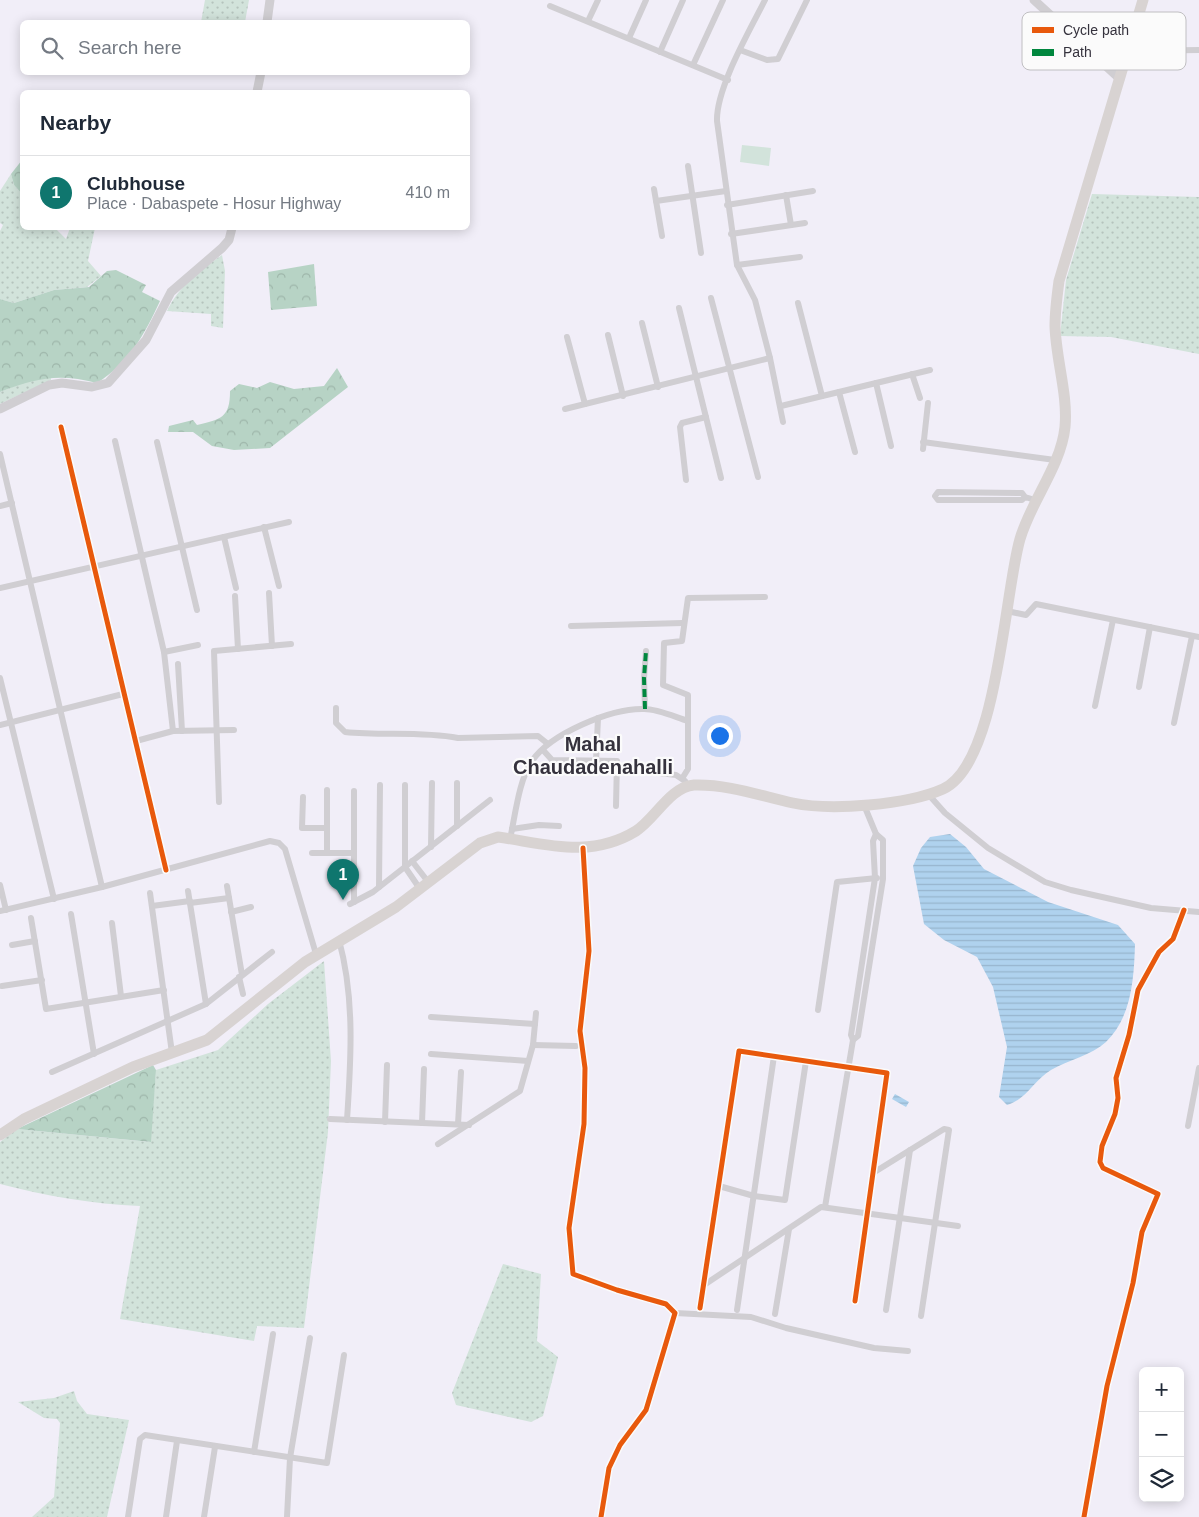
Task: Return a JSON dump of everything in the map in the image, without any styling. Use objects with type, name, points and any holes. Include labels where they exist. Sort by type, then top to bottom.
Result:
[{"type":"highway","points":[[1139,12],[1143,0]]},
{"type":"highway","points":[[0,1135],[24,1119],[133,1067],[207,1040],[291,972],[316,954],[396,907],[480,843],[511,834],[567,849],[596,846],[636,831],[676,794],[685,782],[722,786],[812,806],[845,808],[928,794],[944,788],[955,781],[963,771],[976,747],[993,691],[1020,540],[1030,499],[1055,460],[1061,446],[1065,412],[1055,326],[1059,281],[1077,214],[1123,70]]},
{"type":"street","points":[[267,20],[270,0]]},
{"type":"street","points":[[588,21],[598,0]]},
{"type":"street","points":[[629,38],[646,0]]},
{"type":"street","points":[[660,52],[684,0]]},
{"type":"street","points":[[693,65],[723,0]]},
{"type":"street","points":[[765,0],[740,50],[717,113],[731,234],[737,265],[755,300],[770,358],[783,422]]},
{"type":"street","points":[[740,50],[767,60],[778,59],[807,0]]},
{"type":"street","points":[[1034,0],[1047,12]]},
{"type":"street","points":[[550,6],[728,80]]},
{"type":"street","points":[[1186,50],[1199,50]]},
{"type":"street","points":[[1110,70],[1120,79]]},
{"type":"street","points":[[257,90],[260,75]]},
{"type":"street","points":[[688,166],[701,252]]},
{"type":"street","points":[[654,189],[662,236]]},
{"type":"street","points":[[656,201],[726,191]]},
{"type":"street","points":[[728,205],[813,191]]},
{"type":"street","points":[[786,196],[791,225]]},
{"type":"street","points":[[731,234],[804,223]]},
{"type":"street","points":[[0,409],[49,385],[62,383],[92,387],[108,383],[146,340],[171,292],[222,248],[229,240],[232,230]]},
{"type":"street","points":[[737,265],[800,257]]},
{"type":"street","points":[[710,298],[758,477]]},
{"type":"street","points":[[798,303],[822,396]]},
{"type":"street","points":[[679,308],[721,478]]},
{"type":"street","points":[[642,323],[658,387]]},
{"type":"street","points":[[608,335],[623,396]]},
{"type":"street","points":[[567,337],[585,404]]},
{"type":"street","points":[[565,409],[770,358]]},
{"type":"street","points":[[781,406],[930,370]]},
{"type":"street","points":[[912,374],[920,398]]},
{"type":"street","points":[[876,383],[891,446]]},
{"type":"street","points":[[839,392],[855,452]]},
{"type":"street","points":[[928,403],[923,446],[1055,460]]},
{"type":"street","points":[[686,480],[680,427],[682,423],[706,417]]},
{"type":"street","points":[[61,427],[92,567],[166,870]]},
{"type":"street","points":[[115,441],[140,556],[164,652],[173,731]]},
{"type":"street","points":[[157,442],[197,610]]},
{"type":"street","points":[[0,454],[62,709],[102,887]]},
{"type":"street","points":[[938,492],[1022,493],[1030,499],[938,500],[935,496],[938,492]]},
{"type":"street","points":[[0,506],[12,503]]},
{"type":"street","points":[[0,588],[290,522]]},
{"type":"street","points":[[264,527],[279,586]]},
{"type":"street","points":[[224,537],[236,588]]},
{"type":"street","points":[[269,593],[272,646]]},
{"type":"street","points":[[235,596],[238,649]]},
{"type":"street","points":[[617,768],[685,782],[688,769],[688,695],[663,685],[664,643],[682,641],[688,598],[765,597]]},
{"type":"street","points":[[1007,611],[1026,615],[1036,604],[1196,636],[1174,724]]},
{"type":"street","points":[[1095,706],[1114,620]]},
{"type":"street","points":[[571,626],[683,624]]},
{"type":"street","points":[[1139,687],[1150,627]]},
{"type":"street","points":[[219,802],[214,651],[291,644]]},
{"type":"street","points":[[164,652],[198,646]]},
{"type":"street","points":[[645,709],[644,678],[646,651]]},
{"type":"street","points":[[178,664],[182,731]]},
{"type":"street","points":[[0,678],[54,899]]},
{"type":"street","points":[[0,725],[123,694]]},
{"type":"street","points":[[336,708],[336,723],[345,732],[371,735],[445,735],[458,738],[538,736],[552,760],[617,761],[616,806]]},
{"type":"street","points":[[511,834],[526,774],[532,760],[545,747],[598,718],[629,710],[645,709],[688,721]]},
{"type":"street","points":[[596,760],[598,718]]},
{"type":"street","points":[[136,741],[173,731],[234,730]]},
{"type":"street","points":[[431,847],[432,783]]},
{"type":"street","points":[[457,783],[457,826]]},
{"type":"street","points":[[379,887],[380,785]]},
{"type":"street","points":[[405,785],[405,867],[425,886]]},
{"type":"street","points":[[327,790],[327,853]]},
{"type":"street","points":[[354,791],[352,903],[379,887],[490,800]]},
{"type":"street","points":[[928,794],[945,813],[988,848],[1045,882],[1071,890],[1151,908],[1199,912]]},
{"type":"street","points":[[303,797],[302,828],[327,828]]},
{"type":"street","points":[[853,1040],[858,1036],[883,879],[883,840],[876,834],[864,805]]},
{"type":"street","points":[[511,834],[539,825],[559,826]]},
{"type":"street","points":[[825,1207],[853,1040],[851,1035],[875,878],[873,841],[876,834]]},
{"type":"street","points":[[0,885],[3,911],[102,887],[270,841],[279,843],[285,849],[316,954]]},
{"type":"street","points":[[583,848],[589,951],[580,1031],[585,1068],[584,1124],[569,1228],[573,1274],[617,1290],[666,1304],[675,1313],[750,1317],[786,1328],[874,1348],[908,1351]]},
{"type":"street","points":[[312,853],[354,853]]},
{"type":"street","points":[[412,861],[425,886]]},
{"type":"street","points":[[818,1010],[837,882],[875,878],[883,879]]},
{"type":"street","points":[[227,886],[243,994]]},
{"type":"street","points":[[188,891],[206,1004]]},
{"type":"street","points":[[150,893],[172,1053]]},
{"type":"street","points":[[152,906],[229,898]]},
{"type":"street","points":[[231,912],[252,907]]},
{"type":"street","points":[[1084,1517],[1108,1386],[1133,1283],[1142,1232],[1158,1194],[1103,1168],[1100,1162],[1102,1146],[1115,1114],[1118,1098],[1116,1078],[1130,1035],[1138,990],[1160,952],[1172,939],[1184,910]]},
{"type":"street","points":[[71,914],[94,1054]]},
{"type":"street","points":[[31,918],[46,1009],[164,990]]},
{"type":"street","points":[[112,923],[121,996]]},
{"type":"street","points":[[339,940],[346,966],[351,1031],[347,1120]]},
{"type":"street","points":[[12,945],[35,942]]},
{"type":"street","points":[[52,1072],[206,1004],[272,952]]},
{"type":"street","points":[[2,986],[42,980]]},
{"type":"street","points":[[438,1144],[471,1125],[520,1091],[533,1045],[536,1013]]},
{"type":"street","points":[[430,1017],[535,1024]]},
{"type":"street","points":[[533,1045],[576,1046]]},
{"type":"street","points":[[700,1308],[739,1051],[887,1073],[854,1301]]},
{"type":"street","points":[[431,1054],[528,1062]]},
{"type":"street","points":[[736,1310],[774,1056]]},
{"type":"street","points":[[718,1186],[754,1196],[785,1200],[806,1061]]},
{"type":"street","points":[[385,1122],[387,1065]]},
{"type":"street","points":[[1188,1126],[1199,1068]]},
{"type":"street","points":[[422,1123],[424,1069]]},
{"type":"street","points":[[458,1124],[461,1072]]},
{"type":"street","points":[[330,1119],[471,1125]]},
{"type":"street","points":[[873,1173],[944,1129],[949,1130],[921,1316]]},
{"type":"street","points":[[886,1310],[910,1150]]},
{"type":"street","points":[[704,1286],[821,1207],[958,1226]]},
{"type":"street","points":[[776,1314],[789,1229]]},
{"type":"street","points":[[601,1517],[609,1468],[620,1446],[649,1405],[675,1313]]},
{"type":"street","points":[[254,1452],[274,1334]]},
{"type":"street","points":[[287,1517],[290,1458],[310,1338]]},
{"type":"street","points":[[128,1517],[142,1436],[322,1464],[328,1461],[344,1355]]},
{"type":"street","points":[[166,1517],[177,1441]]},
{"type":"street","points":[[204,1517],[215,1447]]},
{"type":"shaded area","points":[[205,0],[249,0],[245,20],[201,20]]},
{"type":"shaded area","points":[[742,145],[771,148],[769,166],[740,162]]},
{"type":"shaded area","points":[[11,174],[14,185],[20,192],[20,230],[57,230],[66,239],[69,230],[95,230],[88,261],[101,276],[87,287],[54,290],[14,303],[0,299],[0,231],[3,225],[0,223],[0,191]]},
{"type":"shaded area","points":[[1092,194],[1199,197],[1199,354],[1111,337],[1060,336],[1066,280]]},
{"type":"shaded area","points":[[222,255],[225,271],[223,328],[211,326],[211,314],[167,311],[177,294],[190,280]]},
{"type":"shaded area","points":[[51,376],[51,380],[0,404],[0,392],[22,383]]},
{"type":"shaded area","points":[[324,961],[331,1061],[328,1132],[304,1328],[257,1326],[254,1341],[120,1319],[140,1206],[69,1199],[0,1184],[0,1142],[17,1129],[150,1142],[156,1070],[218,1050],[268,1004]]},
{"type":"shaded area","points":[[503,1264],[541,1274],[537,1341],[558,1357],[543,1416],[531,1422],[456,1405],[452,1393]]},
{"type":"shaded area","points":[[74,1391],[77,1401],[87,1414],[129,1420],[107,1517],[32,1517],[54,1497],[60,1423],[57,1419],[44,1418],[18,1402],[54,1398]]},
{"type":"green space","points":[[20,163],[20,192],[14,185],[11,174]]},
{"type":"green space","points":[[314,264],[317,306],[271,310],[268,272]]},
{"type":"green space","points":[[116,270],[146,285],[142,292],[160,301],[142,336],[119,366],[97,383],[71,378],[48,378],[25,383],[0,392],[0,299],[14,303],[54,290],[89,287],[107,271]]},
{"type":"green space","points":[[337,368],[348,387],[270,448],[234,450],[212,446],[193,432],[168,432],[169,426],[193,420],[197,425],[218,419],[226,412],[230,400],[230,391],[239,384],[257,388],[270,382],[294,389],[324,386]]},
{"type":"green space","points":[[153,1065],[156,1070],[151,1142],[17,1129]]},
{"type":"water","points":[[950,834],[966,847],[984,869],[1048,902],[1118,925],[1135,944],[1130,996],[1115,1032],[1100,1047],[1045,1074],[1020,1099],[1007,1105],[999,1097],[1007,1047],[993,987],[977,957],[944,940],[924,924],[913,866],[921,848],[930,837]]},
{"type":"water","points":[[895,1094],[909,1102],[906,1107],[892,1099]]},
{"type":"marked path","points":[[645,709],[644,678],[646,651]]},
{"type":"cycle path","points":[[61,427],[166,870]]},
{"type":"cycle path","points":[[583,848],[589,951],[580,1031],[585,1068],[584,1124],[569,1228],[573,1274],[617,1290],[666,1304],[675,1313],[646,1410],[620,1445],[609,1468],[601,1517]]},
{"type":"cycle path","points":[[1084,1517],[1107,1386],[1133,1283],[1142,1232],[1158,1194],[1103,1168],[1100,1162],[1102,1146],[1115,1114],[1118,1098],[1116,1078],[1129,1035],[1138,990],[1159,952],[1173,939],[1184,910]]},
{"type":"cycle path","points":[[700,1308],[739,1051],[887,1073],[855,1301]]},
{"type":"place","name":"Clubhouse","points":[[343,900]]},
{"type":"district","name":"Mahal Chaudadenahalli","points":[[593,756]]}]
